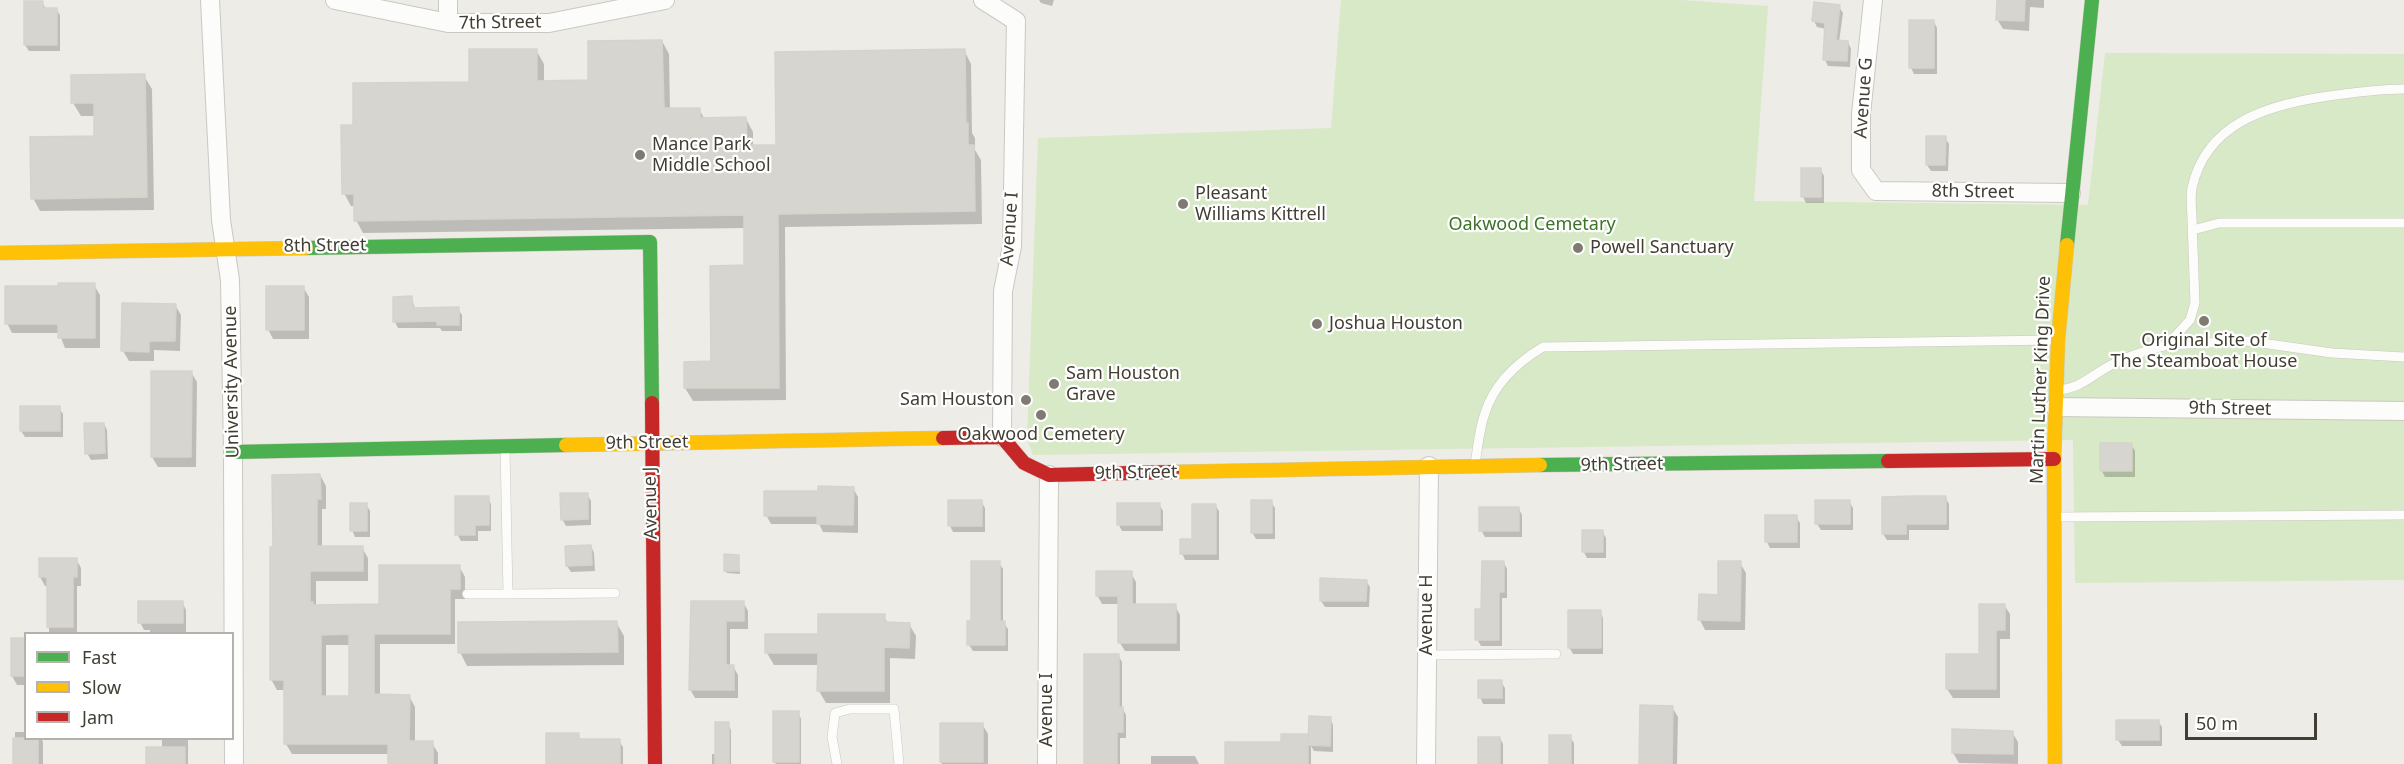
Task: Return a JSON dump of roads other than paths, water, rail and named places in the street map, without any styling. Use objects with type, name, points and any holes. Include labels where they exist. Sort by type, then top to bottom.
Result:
[{"type":"street","name":"University Avenue","points":[[210,0],[220,220],[230,280],[234,452],[234,764]]},
{"type":"street","name":"7th Street","points":[[335,0],[448,23],[549,22],[665,0]]},
{"type":"street","points":[[448,0],[448,23]]},
{"type":"street","name":"Avenue I","points":[[983,0],[1016,21],[1012,246],[1004,291],[1002,437]]},
{"type":"street","name":"Avenue G","points":[[1873,0],[1861,114],[1861,170],[1876,191]]},
{"type":"street","name":"Martin Luther King Drive","points":[[2055,764],[2054,459],[2058,340],[2092,0]]},
{"type":"street","name":"8th Street","points":[[1876,191],[2071,193]]},
{"type":"street","name":"8th Street","points":[[0,253],[650,242]]},
{"type":"street","name":"Avenue J","points":[[650,242],[655,764]]},
{"type":"street","name":"9th Street","points":[[2056,398],[2404,411]]},
{"type":"street","name":"9th Street","points":[[234,452],[651,442],[1002,437],[1023,463],[1049,475],[1429,466],[2054,459]]},
{"type":"street","name":"Avenue H","points":[[1426,764],[1429,466]]},
{"type":"street","name":"Avenue I","points":[[1047,764],[1049,475]]},
{"type":"lane","points":[[2167,345],[2190,320],[2195,303],[2191,190],[2198,171],[2211,149],[2228,130],[2248,116],[2269,107],[2346,93],[2404,89]]},
{"type":"lane","points":[[2193,230],[2219,223],[2404,223]]},
{"type":"lane","points":[[1475,466],[1485,412],[1509,374],[1522,359],[1543,347],[2058,340]]},
{"type":"lane","points":[[2056,398],[2114,363],[2167,345],[2247,341],[2332,353],[2404,357]]},
{"type":"lane","points":[[505,446],[508,594]]},
{"type":"lane","points":[[2054,517],[2404,515]]},
{"type":"lane","points":[[467,594],[615,593]]},
{"type":"lane","points":[[1427,655],[1556,654]]},
{"type":"lane","points":[[837,764],[832,737],[835,713],[850,709],[894,709],[899,764]]},
{"type":"place","name":"Mance Park Middle School","points":[[640,155]]},
{"type":"place","name":"Pleasant Williams Kittrell","points":[[1183,204]]},
{"type":"place","name":"Powell Sanctuary","points":[[1578,248]]},
{"type":"place","name":"Original Site of The Steamboat House","points":[[2204,321]]},
{"type":"place","name":"Joshua Houston","points":[[1317,324]]},
{"type":"place","name":"Sam Houston Grave","points":[[1054,384]]},
{"type":"place","name":"Sam Houston","points":[[1026,400]]},
{"type":"place","name":"Oakwood Cemetery","points":[[1041,415]]},
{"type":"park label","name":"Oakwood Cemetary","points":[[1532,225]]}]
